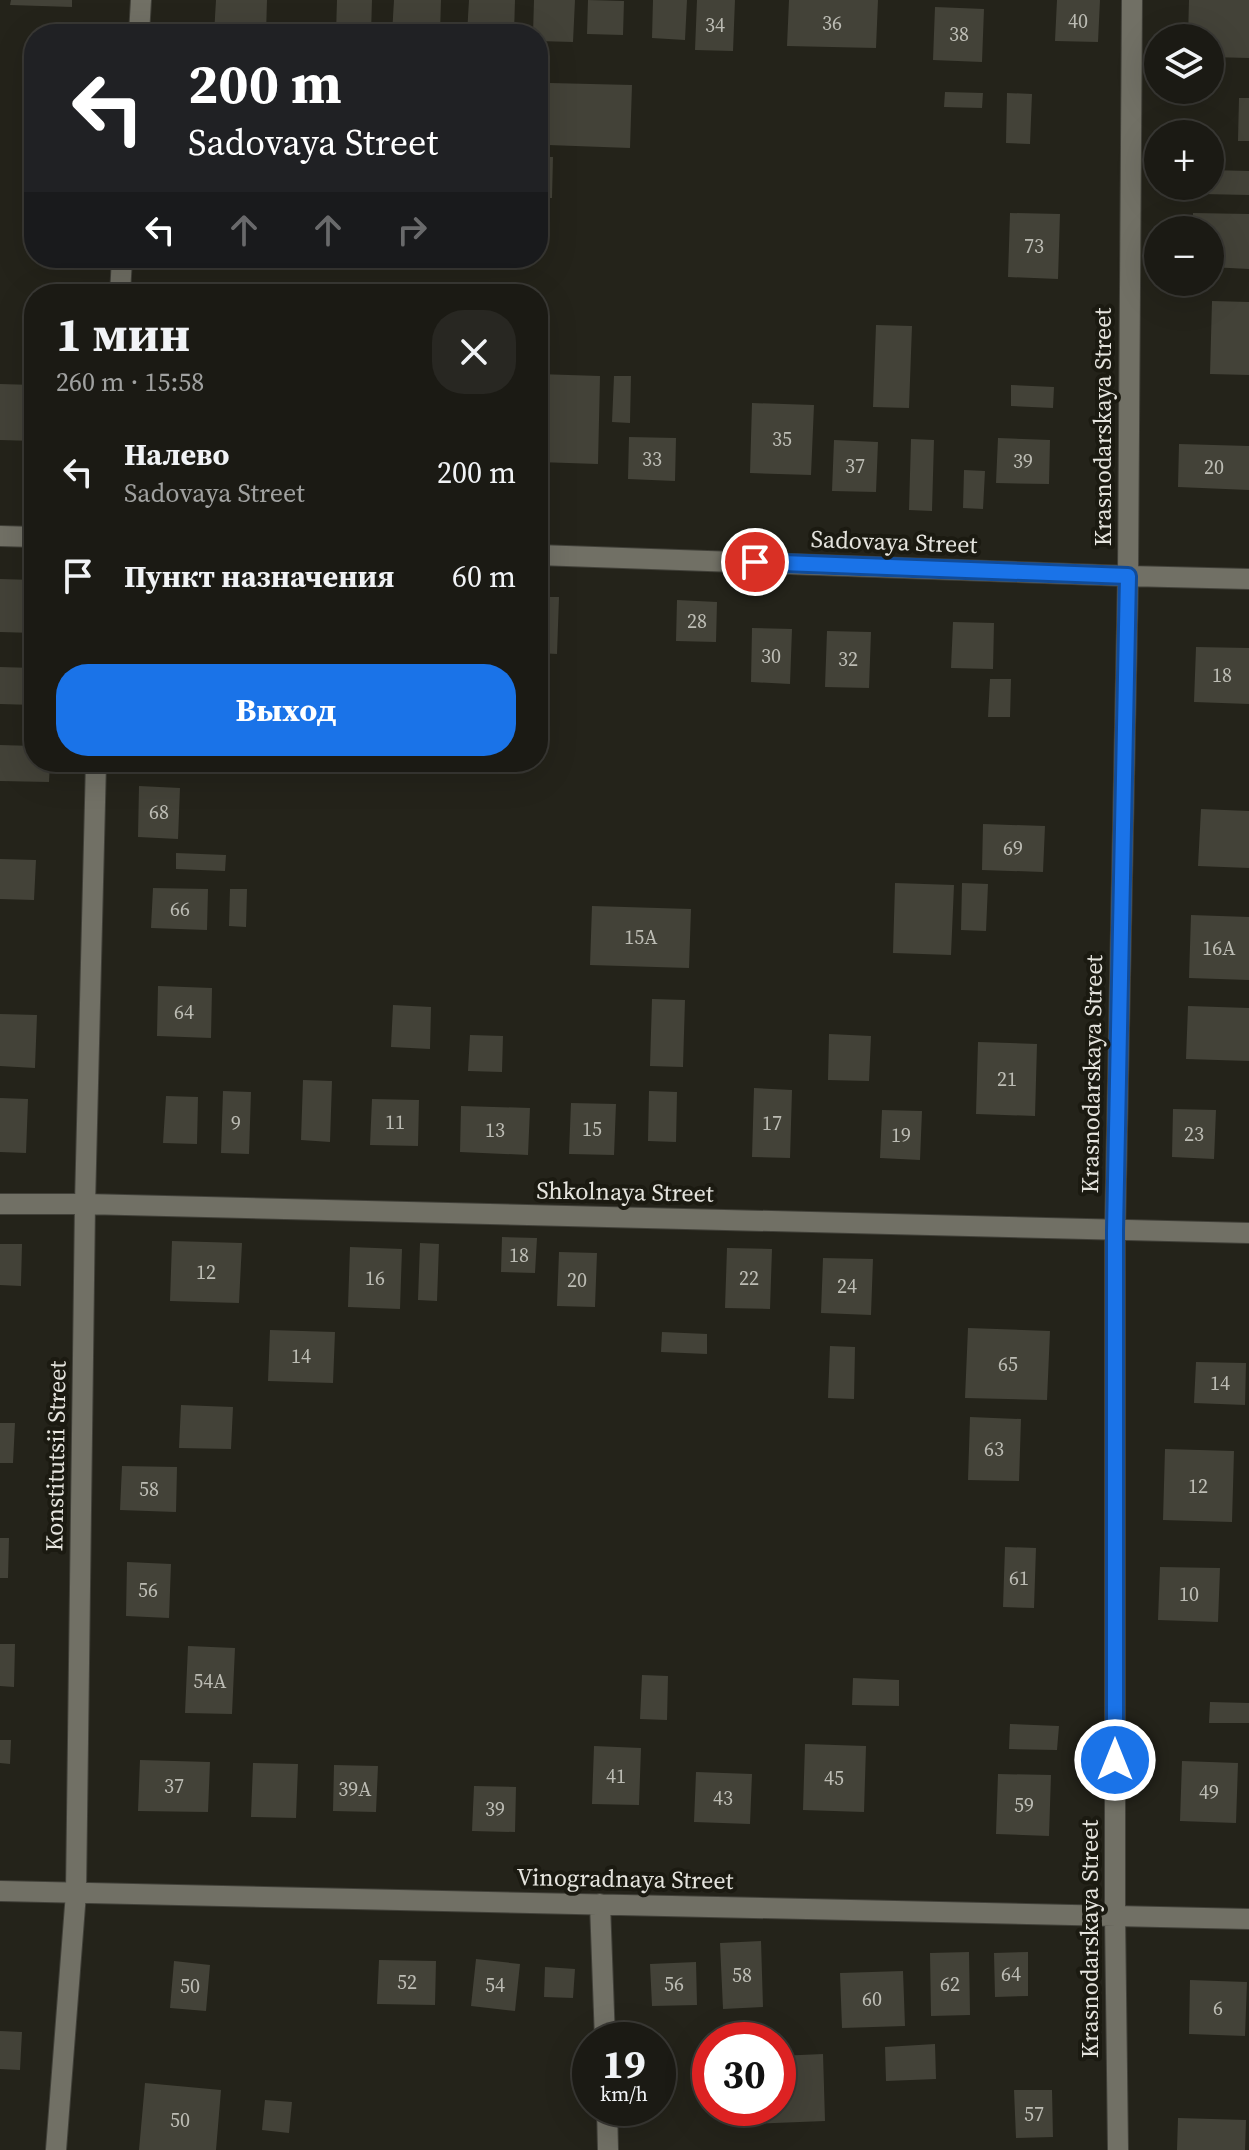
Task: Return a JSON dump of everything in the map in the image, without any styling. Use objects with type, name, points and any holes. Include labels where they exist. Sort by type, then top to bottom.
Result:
[{"type":"street","points":[[140,24],[141,0]]},
{"type":"street","name":"Krasnodarskaya Street","points":[[1118,2150],[1115,1231],[1128,576],[1132,0]]},
{"type":"street","points":[[0,536],[24,537]]},
{"type":"street","name":"Sadovaya Street","points":[[548,555],[1249,579]]},
{"type":"street","name":"Konstitutsii Street","points":[[56,2150],[76,1893],[85,1204],[96,772]]},
{"type":"street","name":"Shkolnaya Street","points":[[0,1204],[1249,1233]]},
{"type":"street","name":"Vinogradnaya Street","points":[[0,1891],[1249,1919]]},
{"type":"street","points":[[600,1904],[604,2022]]},
{"type":"street","points":[[607,2126],[608,2150]]},
{"type":"building","points":[[11,0],[72,0],[72,7],[10,5]]},
{"type":"building","points":[[216,0],[267,0],[266,24],[215,24]]},
{"type":"building","points":[[337,0],[372,0],[371,24],[336,24]]},
{"type":"building","points":[[394,0],[441,0],[440,24],[393,24]]},
{"type":"building","points":[[469,0],[515,0],[514,24],[468,24]]},
{"type":"building","points":[[534,0],[575,0],[573,42],[548,41],[548,24],[533,24]]},
{"type":"building","points":[[588,0],[624,1],[623,35],[587,34]]},
{"type":"building","points":[[653,0],[687,0],[685,40],[652,38]]},
{"type":"building","points":[[697,0],[735,0],[733,51],[695,50]]},
{"type":"building","points":[[789,0],[878,0],[876,48],[787,46]]},
{"type":"building","points":[[1057,0],[1100,0],[1098,42],[1055,41]]},
{"type":"building","points":[[1189,0],[1249,0],[1249,58],[1224,57],[1224,24],[1188,24]]},
{"type":"building","points":[[935,7],[984,9],[982,62],[933,60]]},
{"type":"building","points":[[550,83],[632,85],[630,148],[548,145]]},
{"type":"building","points":[[945,92],[983,93],[982,108],[944,107]]},
{"type":"building","points":[[1007,93],[1032,94],[1030,144],[1006,143]]},
{"type":"building","points":[[1239,98],[1249,98],[1249,141],[1238,141]]},
{"type":"building","points":[[548,157],[553,157],[552,198],[548,198]]},
{"type":"building","points":[[1224,170],[1249,171],[1249,195],[1224,194]]},
{"type":"building","points":[[1010,213],[1060,214],[1058,279],[1008,277]]},
{"type":"building","points":[[1193,213],[1249,214],[1249,269],[1224,268],[1224,216],[1193,216]]},
{"type":"building","points":[[1212,301],[1249,302],[1249,375],[1210,374]]},
{"type":"building","points":[[876,325],[912,326],[909,408],[873,407]]},
{"type":"building","points":[[548,374],[600,376],[598,464],[548,462]]},
{"type":"building","points":[[614,376],[631,376],[630,423],[612,422]]},
{"type":"building","points":[[0,384],[24,385],[24,441],[0,440]]},
{"type":"building","points":[[1011,385],[1054,387],[1053,408],[1011,406]]},
{"type":"building","points":[[752,403],[814,405],[811,475],[750,473]]},
{"type":"building","points":[[629,437],[676,438],[675,481],[628,479]]},
{"type":"building","points":[[998,438],[1050,440],[1049,484],[996,483]]},
{"type":"building","points":[[911,439],[934,440],[932,511],[909,510]]},
{"type":"building","points":[[834,440],[878,442],[876,492],[832,491]]},
{"type":"building","points":[[1179,444],[1249,446],[1249,490],[1178,487]]},
{"type":"building","points":[[964,470],[985,471],[983,509],[963,508]]},
{"type":"building","points":[[0,579],[24,580],[24,633],[0,632]]},
{"type":"building","points":[[548,597],[559,597],[557,654],[548,654]]},
{"type":"building","points":[[677,600],[717,602],[716,642],[676,641]]},
{"type":"building","points":[[953,622],[994,623],[993,669],[951,668]]},
{"type":"building","points":[[752,628],[792,629],[790,684],[751,682]]},
{"type":"building","points":[[827,631],[871,632],[869,688],[825,687]]},
{"type":"building","points":[[1196,647],[1249,648],[1249,704],[1194,702]]},
{"type":"building","points":[[0,667],[24,668],[24,705],[0,704]]},
{"type":"building","points":[[990,679],[1011,679],[1010,717],[988,717]]},
{"type":"building","points":[[0,745],[24,746],[24,772],[50,772],[49,782],[0,781]]},
{"type":"building","points":[[139,786],[180,788],[178,839],[138,837]]},
{"type":"building","points":[[1201,809],[1249,811],[1249,868],[1198,866]]},
{"type":"building","points":[[983,824],[1045,826],[1043,872],[982,870]]},
{"type":"building","points":[[176,853],[226,855],[225,871],[176,869]]},
{"type":"building","points":[[0,859],[36,860],[34,900],[0,899]]},
{"type":"building","points":[[895,883],[954,885],[951,955],[893,953]]},
{"type":"building","points":[[962,883],[988,884],[986,931],[961,930]]},
{"type":"building","points":[[153,888],[208,889],[207,930],[151,928]]},
{"type":"building","points":[[230,889],[247,889],[246,927],[229,926]]},
{"type":"building","points":[[592,906],[691,909],[689,968],[590,965]]},
{"type":"building","points":[[1191,915],[1249,917],[1249,980],[1189,978]]},
{"type":"building","points":[[158,986],[212,988],[211,1038],[157,1036]]},
{"type":"building","points":[[652,999],[685,1000],[683,1067],[650,1066]]},
{"type":"building","points":[[393,1005],[431,1007],[430,1049],[391,1047]]},
{"type":"building","points":[[1188,1006],[1249,1008],[1249,1061],[1186,1059]]},
{"type":"building","points":[[0,1014],[37,1015],[35,1068],[0,1066]]},
{"type":"building","points":[[829,1034],[871,1036],[869,1081],[828,1080]]},
{"type":"building","points":[[470,1035],[503,1036],[502,1072],[468,1071]]},
{"type":"building","points":[[978,1042],[1037,1044],[1035,1116],[976,1114]]},
{"type":"building","points":[[303,1080],[332,1081],[330,1142],[301,1140]]},
{"type":"building","points":[[754,1088],[792,1090],[790,1158],[752,1157]]},
{"type":"building","points":[[223,1091],[251,1092],[249,1154],[221,1153]]},
{"type":"building","points":[[649,1091],[677,1092],[676,1142],[648,1141]]},
{"type":"building","points":[[166,1096],[198,1097],[197,1144],[163,1143]]},
{"type":"building","points":[[0,1098],[28,1099],[26,1153],[0,1152]]},
{"type":"building","points":[[372,1099],[419,1100],[418,1146],[370,1145]]},
{"type":"building","points":[[571,1103],[616,1104],[614,1155],[569,1154]]},
{"type":"building","points":[[461,1106],[530,1108],[528,1155],[460,1152]]},
{"type":"building","points":[[1173,1109],[1216,1110],[1214,1159],[1172,1157]]},
{"type":"building","points":[[882,1110],[922,1111],[920,1160],[880,1158]]},
{"type":"building","points":[[502,1237],[537,1238],[535,1273],[501,1272]]},
{"type":"building","points":[[172,1241],[242,1243],[239,1303],[170,1301]]},
{"type":"building","points":[[420,1243],[439,1244],[437,1301],[418,1300]]},
{"type":"building","points":[[0,1244],[22,1244],[21,1286],[0,1285]]},
{"type":"building","points":[[350,1247],[402,1249],[400,1309],[348,1307]]},
{"type":"building","points":[[727,1248],[772,1249],[770,1309],[725,1308]]},
{"type":"building","points":[[559,1252],[597,1253],[595,1307],[557,1306]]},
{"type":"building","points":[[823,1258],[873,1259],[871,1315],[821,1313]]},
{"type":"building","points":[[968,1328],[1050,1331],[1047,1400],[965,1398]]},
{"type":"building","points":[[270,1330],[335,1332],[333,1383],[268,1381]]},
{"type":"building","points":[[662,1332],[707,1334],[707,1354],[661,1352]]},
{"type":"building","points":[[830,1346],[855,1347],[854,1399],[828,1398]]},
{"type":"building","points":[[1196,1362],[1246,1363],[1245,1405],[1194,1403]]},
{"type":"building","points":[[181,1405],[233,1407],[231,1449],[179,1448]]},
{"type":"building","points":[[970,1417],[1021,1419],[1019,1481],[968,1480]]},
{"type":"building","points":[[0,1423],[15,1423],[13,1463],[0,1463]]},
{"type":"building","points":[[1165,1449],[1234,1451],[1232,1522],[1163,1520]]},
{"type":"building","points":[[122,1466],[177,1467],[176,1512],[120,1510]]},
{"type":"building","points":[[0,1538],[9,1538],[8,1578],[0,1578]]},
{"type":"building","points":[[1005,1547],[1036,1548],[1034,1608],[1003,1607]]},
{"type":"building","points":[[127,1562],[171,1564],[169,1618],[126,1616]]},
{"type":"building","points":[[1160,1567],[1220,1568],[1218,1622],[1158,1620]]},
{"type":"building","points":[[0,1644],[15,1644],[14,1687],[0,1686]]},
{"type":"building","points":[[188,1646],[235,1648],[232,1714],[185,1713]]},
{"type":"building","points":[[642,1675],[668,1676],[667,1720],[640,1719]]},
{"type":"building","points":[[853,1678],[899,1680],[899,1706],[852,1705]]},
{"type":"building","points":[[1210,1702],[1249,1703],[1249,1723],[1209,1723]]},
{"type":"building","points":[[1010,1724],[1059,1726],[1057,1750],[1009,1749]]},
{"type":"building","points":[[0,1740],[11,1740],[10,1764],[0,1763]]},
{"type":"building","points":[[805,1744],[866,1746],[864,1812],[803,1810]]},
{"type":"building","points":[[594,1746],[641,1748],[639,1805],[592,1804]]},
{"type":"building","points":[[140,1760],[210,1762],[208,1812],[138,1811]]},
{"type":"building","points":[[1182,1761],[1238,1763],[1236,1823],[1180,1821]]},
{"type":"building","points":[[253,1763],[298,1764],[296,1818],[251,1817]]},
{"type":"building","points":[[334,1765],[378,1766],[376,1812],[333,1811]]},
{"type":"building","points":[[696,1772],[752,1774],[750,1824],[694,1822]]},
{"type":"building","points":[[998,1774],[1051,1775],[1049,1836],[996,1834]]},
{"type":"building","points":[[474,1786],[516,1787],[515,1832],[472,1831]]},
{"type":"building","points":[[761,1941],[763,2007],[723,2009],[720,1943]]},
{"type":"building","points":[[969,1952],[970,2015],[931,2016],[930,1953]]},
{"type":"building","points":[[1028,1952],[1028,1996],[995,1997],[994,1953]]},
{"type":"building","points":[[476,1959],[520,1964],[515,2011],[471,2006]]},
{"type":"building","points":[[379,1960],[436,1961],[435,2005],[377,2004]]},
{"type":"building","points":[[174,1961],[210,1965],[206,2011],[170,2008]]},
{"type":"building","points":[[696,1962],[697,2005],[652,2006],[650,1964]]},
{"type":"building","points":[[545,1967],[575,1969],[573,1998],[544,1997]]},
{"type":"building","points":[[903,1971],[905,2026],[842,2028],[840,1973]]},
{"type":"building","points":[[1190,1980],[1247,1982],[1245,2036],[1189,2034]]},
{"type":"building","points":[[0,2031],[22,2032],[20,2070],[0,2069]]},
{"type":"building","points":[[935,2044],[936,2079],[886,2081],[885,2047]]},
{"type":"building","points":[[823,2054],[825,2121],[796,2122],[796,2055]]},
{"type":"building","points":[[145,2083],[221,2090],[216,2150],[139,2150]]},
{"type":"building","points":[[1014,2090],[1052,2090],[1053,2137],[1016,2138]]},
{"type":"building","points":[[265,2100],[292,2102],[289,2133],[262,2130]]},
{"type":"building","points":[[1178,2118],[1246,2120],[1245,2150],[1177,2150]]},
{"type":"route","points":[[755,562],[1128,576],[1115,1231],[1115,1760]]}]
